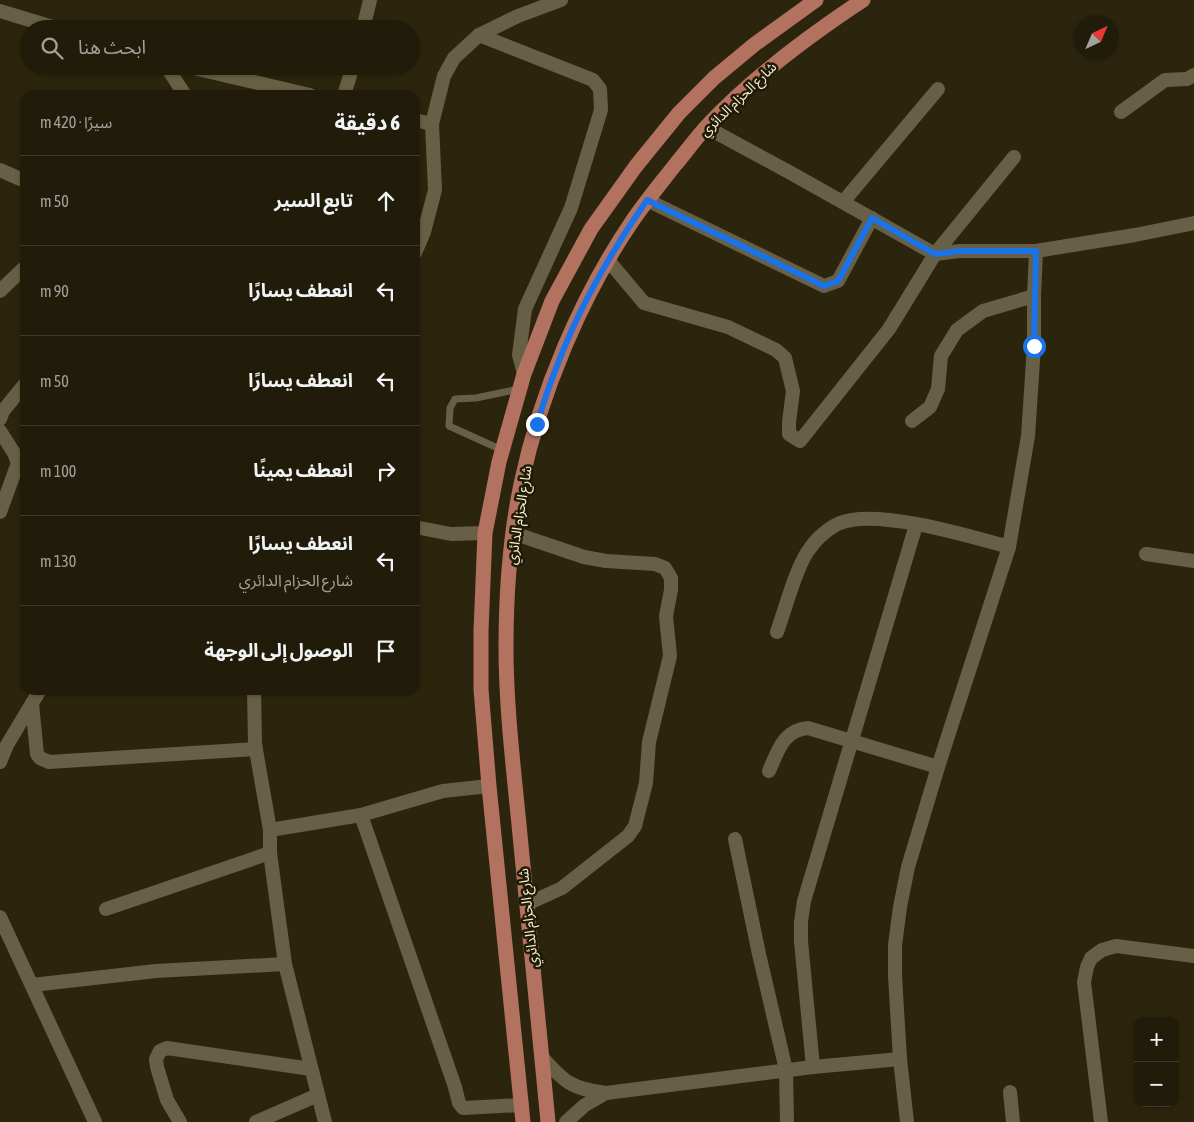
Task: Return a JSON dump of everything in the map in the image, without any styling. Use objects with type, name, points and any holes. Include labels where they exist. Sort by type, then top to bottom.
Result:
[{"type":"main road","name":"شارع الحزام الدائري","points":[[548,1122],[507,693],[506,648],[507,606],[513,534],[521,484],[537,424],[557,365],[608,260],[647,200],[706,127],[766,71],[795,47],[863,0]]},
{"type":"main road","name":"شارع الحزام الدائري","points":[[523,1122],[489,786],[481,669],[486,533],[502,450],[524,374],[552,301],[591,229],[636,166],[679,113],[714,78],[810,2]]},
{"type":"street","points":[[365,20],[370,0]]},
{"type":"street","points":[[420,241],[435,190],[432,124],[444,76],[454,58],[479,35],[518,16],[561,0]]},
{"type":"street","points":[[5,8],[36,20]]},
{"type":"street","points":[[479,35],[593,80],[600,90],[601,110],[571,208],[525,309],[518,355],[524,374]]},
{"type":"street","points":[[1121,112],[1165,80],[1186,79],[1194,74]]},
{"type":"street","points":[[172,75],[182,90]]},
{"type":"street","points":[[224,75],[288,90]]},
{"type":"street","points":[[346,90],[351,75]]},
{"type":"street","points":[[843,202],[938,89]]},
{"type":"street","points":[[420,121],[432,124]]},
{"type":"street","points":[[706,127],[935,254],[960,251],[1036,251],[1135,235],[1194,223]]},
{"type":"street","points":[[608,260],[644,303],[728,327],[776,350],[785,358],[793,391],[789,434],[800,441],[889,329],[935,254],[1014,157]]},
{"type":"street","points":[[0,170],[20,179]]},
{"type":"street","points":[[647,200],[824,286],[838,281],[872,218]]},
{"type":"street","points":[[907,1122],[900,1059],[895,945],[908,867],[1009,547],[1028,436],[1034,346],[1036,251]]},
{"type":"street","points":[[0,291],[20,272]]},
{"type":"street","points":[[912,421],[930,407],[938,389],[941,356],[957,330],[984,312],[1034,296]]},
{"type":"street","points":[[0,419],[3,411],[20,390]]},
{"type":"street","points":[[0,431],[18,463],[0,512]]},
{"type":"street","points":[[777,632],[801,564],[810,547],[840,523],[865,517],[955,532],[1009,547]]},
{"type":"street","points":[[813,1066],[801,941],[804,901],[916,525]]},
{"type":"street","points":[[420,528],[451,534],[486,533]]},
{"type":"street","points":[[513,534],[584,557],[606,561],[655,564],[665,568],[671,578],[671,590],[666,616],[670,656],[649,742],[646,784],[635,826],[628,836],[562,888],[527,904]]},
{"type":"street","points":[[1146,554],[1194,561]]},
{"type":"street","points":[[0,762],[37,695]]},
{"type":"street","points":[[254,695],[256,749],[270,830],[270,853],[285,964],[325,1122]]},
{"type":"street","points":[[32,704],[38,754],[40,758],[49,762],[256,749]]},
{"type":"street","points":[[769,771],[782,743],[788,735],[797,729],[808,728],[938,767]]},
{"type":"street","points":[[270,830],[361,815],[443,791],[489,786]]},
{"type":"street","points":[[361,815],[455,1087],[459,1104],[463,1108],[522,1105]]},
{"type":"street","points":[[735,839],[786,1070],[787,1122]]},
{"type":"street","points":[[106,909],[270,853]]},
{"type":"street","points":[[0,917],[94,1122]]},
{"type":"street","points":[[1101,1122],[1084,982],[1091,958],[1102,950],[1116,946],[1194,956]]},
{"type":"street","points":[[32,985],[156,971],[285,964]]},
{"type":"street","points":[[180,1122],[167,1100],[157,1067],[156,1059],[160,1051],[168,1048],[311,1069]]},
{"type":"street","points":[[542,1057],[567,1083],[586,1090],[606,1094],[813,1066],[900,1059]]},
{"type":"street","points":[[1010,1092],[1013,1122]]},
{"type":"street","points":[[566,1122],[585,1105],[606,1094]]},
{"type":"street","points":[[256,1122],[318,1095]]},
{"type":"lane","points":[[502,450],[449,426],[450,408],[455,400],[476,398],[520,389]]},
{"type":"route","points":[[537,424],[557,365],[581,312],[608,260],[647,200],[824,286],[838,281],[872,218],[935,254],[960,251],[1036,251],[1034,346]]}]
